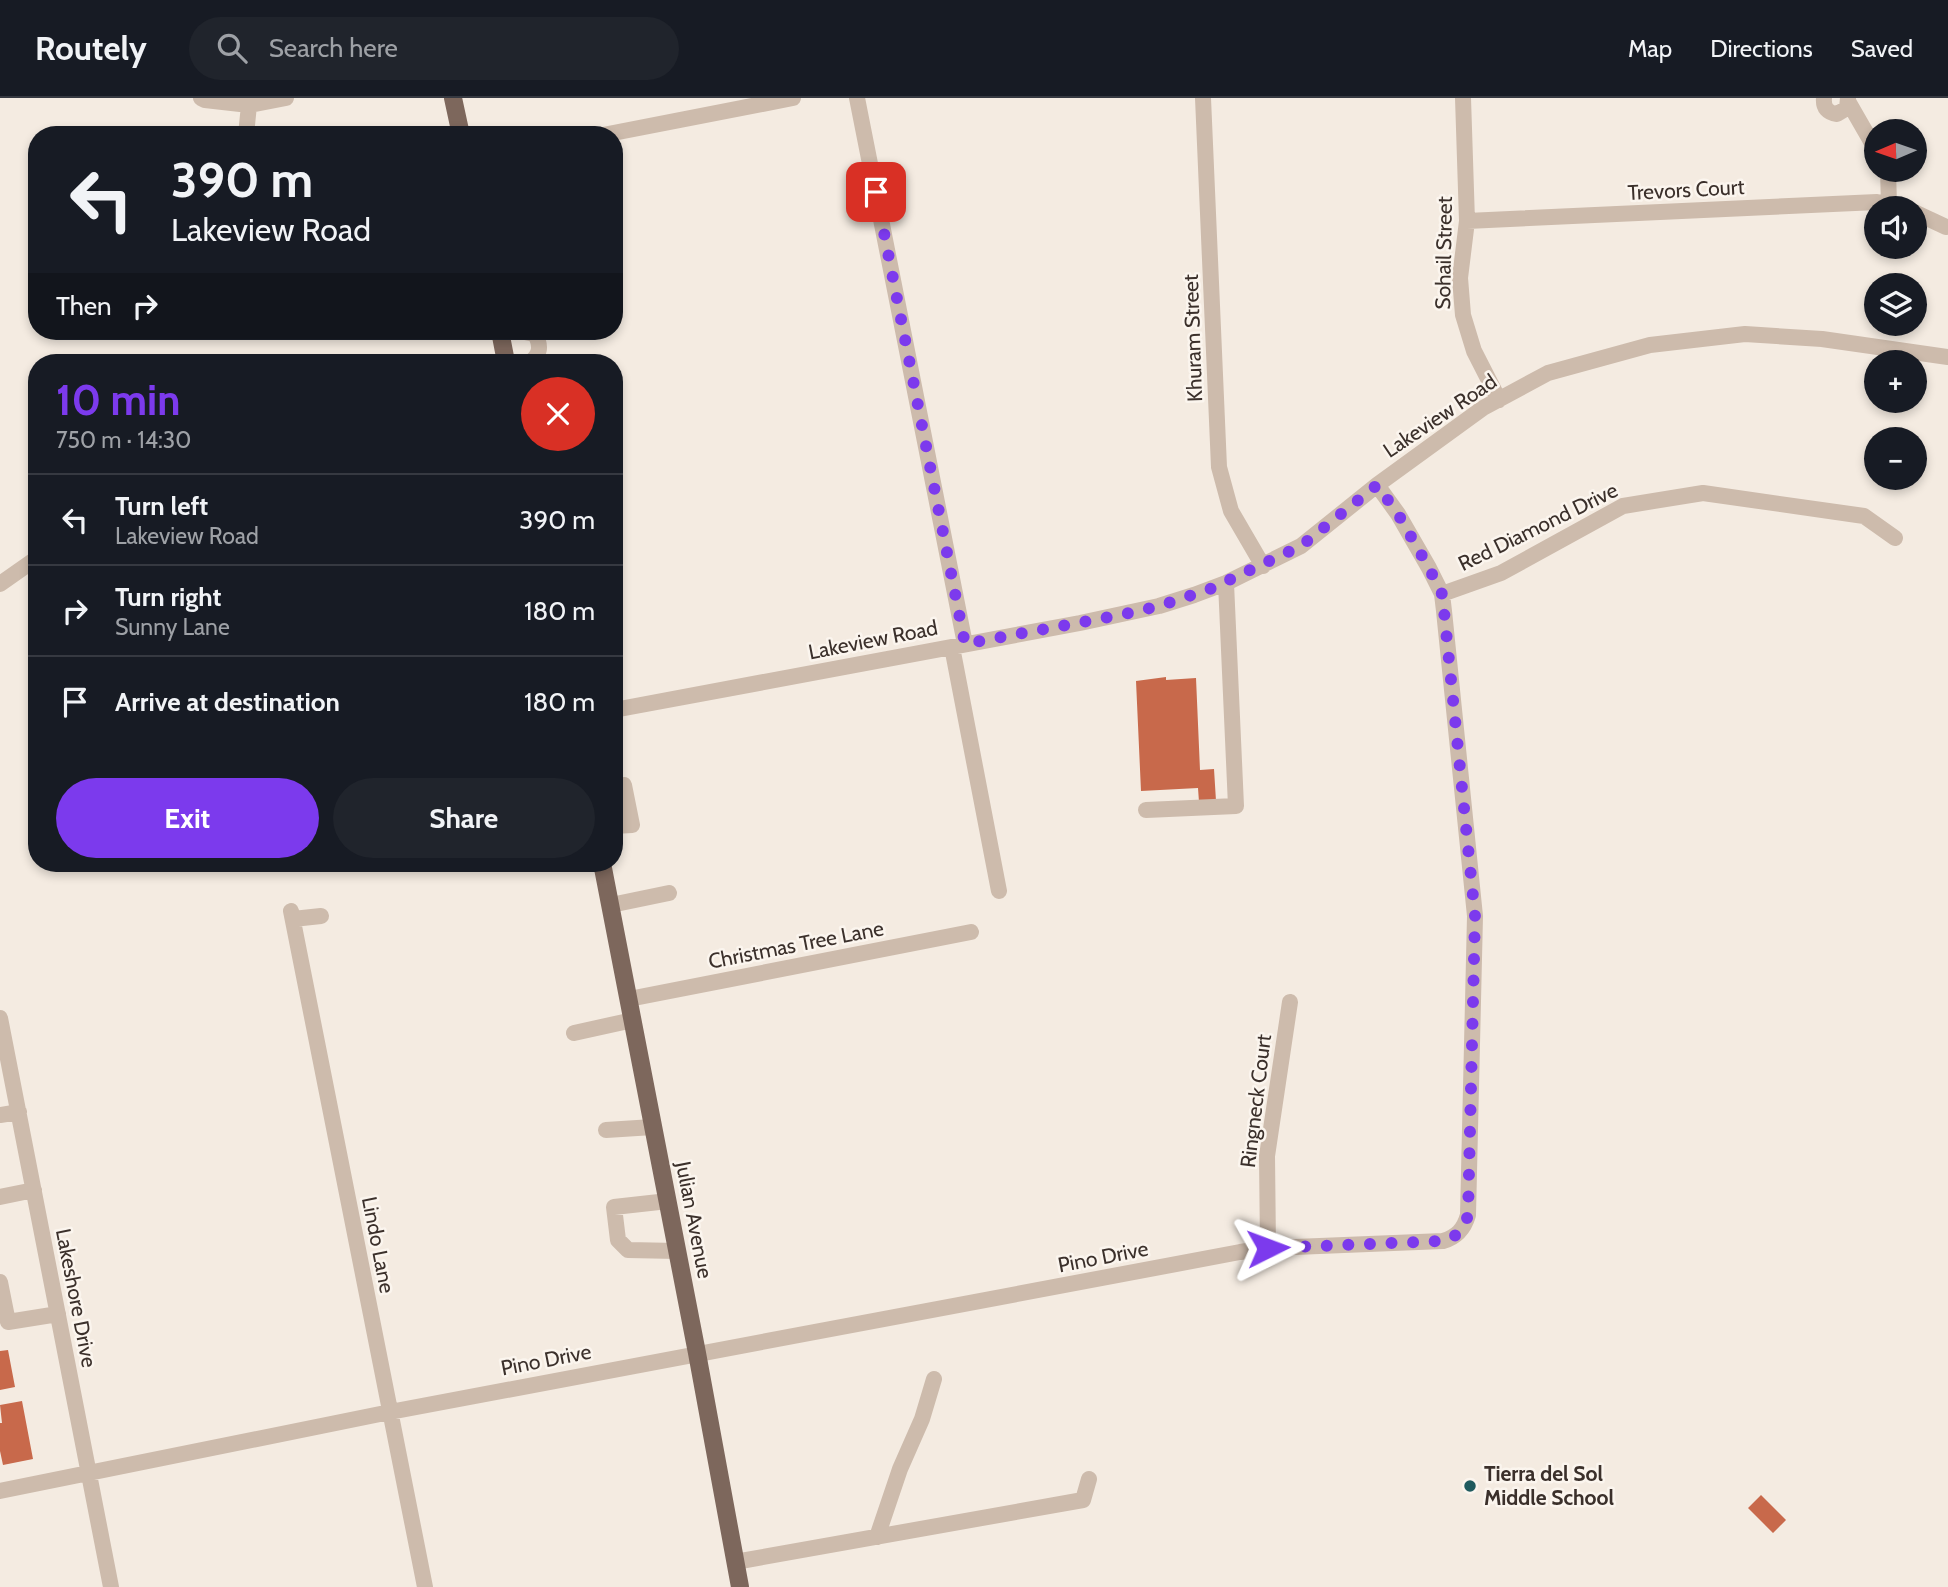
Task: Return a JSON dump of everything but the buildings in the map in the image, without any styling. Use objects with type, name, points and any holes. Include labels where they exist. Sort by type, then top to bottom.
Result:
[{"type":"main road","points":[[453,98],[459,126]]},
{"type":"main road","name":"Julian Avenue","points":[[604,872],[740,1587]]},
{"type":"street","points":[[201,98],[249,105],[286,98]]},
{"type":"street","points":[[623,131],[793,98]]},
{"type":"street","points":[[857,98],[958,645],[999,891]]},
{"type":"street","name":"Khuram Street","points":[[1203,98],[1219,467],[1231,511],[1263,566]]},
{"type":"street","name":"Sohail Street","points":[[1462,98],[1467,220],[1460,278],[1463,315],[1474,351],[1499,400]]},
{"type":"street","points":[[1824,98],[1823,104],[1831,113],[1843,112],[1848,100]]},
{"type":"street","points":[[1848,100],[1864,129]]},
{"type":"street","points":[[247,126],[249,105]]},
{"type":"street","name":"Trevors Court","points":[[1467,220],[1864,203]]},
{"type":"street","points":[[1927,218],[1946,227]]},
{"type":"street","name":"Lakeview Road","points":[[623,708],[1159,606],[1226,583],[1301,546],[1377,485],[1483,408],[1548,373],[1650,345],[1745,334],[1822,339],[1948,357]]},
{"type":"street","name":"Pino Drive","points":[[0,1491],[697,1353],[1268,1248],[1450,1239],[1462,1230],[1468,1215],[1475,916],[1442,594],[1398,514],[1377,485]]},
{"type":"street","name":"Red Diamond Drive","points":[[1442,594],[1501,573],[1623,506],[1703,493],[1864,516],[1895,538]]},
{"type":"street","points":[[0,584],[28,564]]},
{"type":"street","points":[[1146,810],[1236,806],[1226,583]]},
{"type":"street","points":[[623,785],[632,825],[623,826]]},
{"type":"street","points":[[611,905],[669,893]]},
{"type":"street","name":"Lindo Lane","points":[[321,916],[292,915],[425,1587]]},
{"type":"street","name":"Christmas Tree Lane","points":[[629,999],[971,932]]},
{"type":"street","name":"Ringneck Court","points":[[1268,1248],[1267,1156],[1290,1002]]},
{"type":"street","name":"Lakeshore Drive","points":[[0,1017],[111,1587]]},
{"type":"street","points":[[574,1033],[633,1020]]},
{"type":"street","points":[[0,1115],[19,1112]]},
{"type":"street","points":[[606,1130],[653,1127]]},
{"type":"street","points":[[0,1197],[34,1190]]},
{"type":"street","points":[[668,1201],[614,1207],[618,1240],[628,1250],[677,1251]]},
{"type":"street","points":[[0,1282],[8,1322],[58,1314]]},
{"type":"street","points":[[877,1537],[934,1380]]},
{"type":"street","points":[[735,1562],[1083,1500],[1089,1479]]},
{"type":"place","name":"Tierra del Sol Middle School","points":[[1470,1486]]},
{"type":"route","points":[[876,192],[965,644],[1125,614],[1159,606],[1226,583],[1301,546],[1377,485],[1398,514],[1442,594],[1475,916],[1466,1223],[1456,1235],[1443,1241],[1268,1248]]}]
